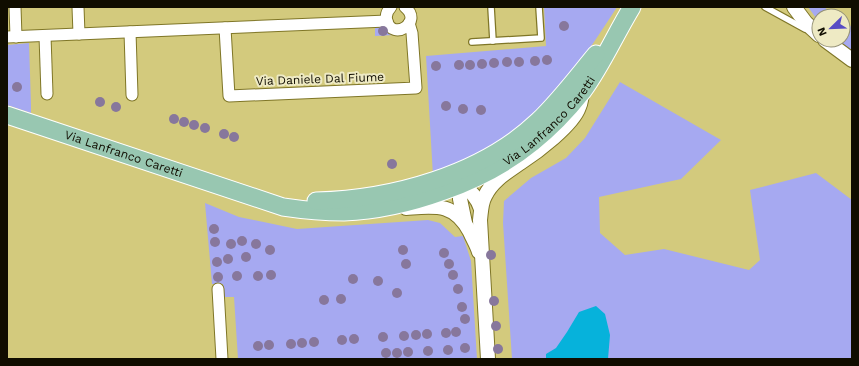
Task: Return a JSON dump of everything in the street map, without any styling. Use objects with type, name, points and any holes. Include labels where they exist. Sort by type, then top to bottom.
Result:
[{"type":"main road","name":"Via Lanfranco Caretti","points":[[240,194],[285,200],[310,201],[353,199],[416,185],[458,178],[499,166],[531,144],[557,120],[583,90],[604,58],[632,7]]},
{"type":"main road","name":"Via Lanfranco Caretti","points":[[7,115],[240,194],[283,207],[304,210],[343,212],[363,210],[419,199],[458,178],[508,145],[538,122],[616,34]]},
{"type":"street","points":[[15,7],[12,37],[387,21]]},
{"type":"street","points":[[78,7],[79,34]]},
{"type":"street","points":[[392,7],[386,14],[387,21],[390,27],[398,30],[406,27],[410,23],[410,13],[405,7]]},
{"type":"street","points":[[794,7],[811,28]]},
{"type":"street","name":"Via Daniele Dal Fiume","points":[[225,28],[229,96],[416,88],[410,23]]},
{"type":"street","points":[[130,32],[132,95]]},
{"type":"street","points":[[45,36],[47,94]]},
{"type":"street","points":[[836,48],[852,60]]},
{"type":"street","points":[[488,359],[482,272],[481,209],[485,195],[496,181],[542,147],[574,117],[579,107],[583,90]]},
{"type":"street","points":[[458,178],[475,196],[481,209]]},
{"type":"street","points":[[458,178],[460,199],[467,226],[478,248],[482,272]]},
{"type":"street","points":[[363,210],[432,206],[443,207],[455,212],[467,226]]},
{"type":"street","points":[[218,289],[222,359]]},
{"type":"lane","points":[[491,7],[493,41]]},
{"type":"lane","points":[[472,42],[541,38],[539,7]]},
{"type":"lane","points":[[765,7],[811,32]]},
{"type":"shaded area","points":[[544,7],[617,7],[576,68],[528,121],[488,150],[433,176],[426,56],[546,46]]},
{"type":"shaded area","points":[[808,7],[825,8],[811,8],[811,11]]},
{"type":"shaded area","points":[[375,26],[382,26],[394,35],[375,36]]},
{"type":"shaded area","points":[[851,26],[852,27],[852,52],[847,48],[851,48]]},
{"type":"shaded area","points":[[29,43],[31,113],[7,105],[7,45]]},
{"type":"shaded area","points":[[620,82],[721,140],[681,179],[599,197],[600,233],[625,255],[664,249],[749,270],[760,260],[750,190],[816,173],[852,200],[852,359],[512,359],[503,223],[504,201],[531,178],[566,158],[585,138]]},
{"type":"shaded area","points":[[205,203],[239,217],[297,229],[428,220],[440,223],[455,237],[463,236],[471,261],[477,359],[238,359],[234,297],[224,297],[223,284],[212,284]]},
{"type":"shaded area","points":[[596,306],[605,314],[610,335],[608,359],[546,359],[546,354],[556,348],[579,312]]}]
